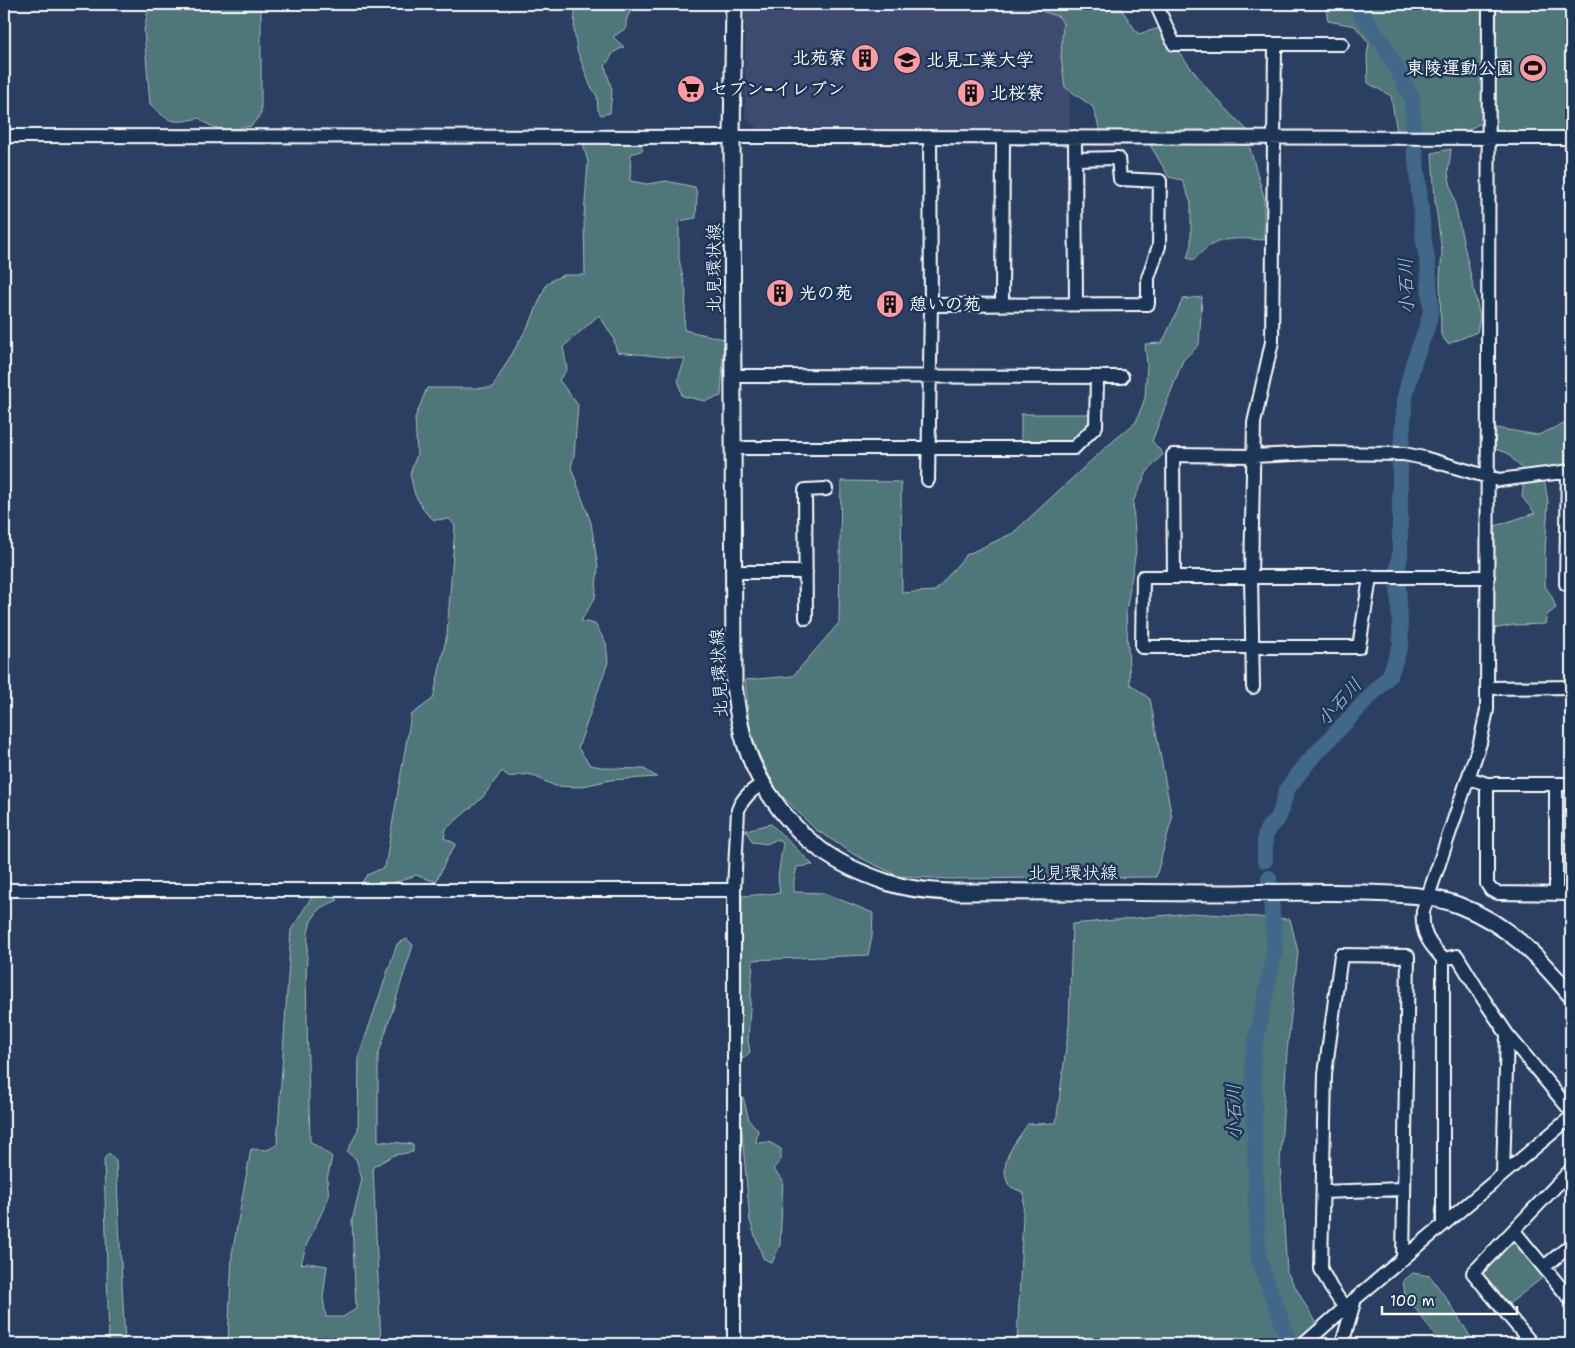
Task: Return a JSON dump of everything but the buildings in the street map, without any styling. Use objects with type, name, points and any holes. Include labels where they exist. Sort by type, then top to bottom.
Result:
[{"type":"main road","name":"北見環状線","points":[[734,4],[732,137],[736,695],[740,724],[751,759],[762,784],[788,818],[821,850],[851,868],[887,882],[919,890],[950,892],[1335,892],[1404,894],[1428,897],[1457,905],[1484,917],[1515,937],[1541,960],[1571,996]]},
{"type":"street","points":[[1156,4],[1174,44],[1342,44]]},
{"type":"street","points":[[1443,1224],[1443,959],[1430,944],[1422,925],[1423,911],[1482,735],[1487,710],[1489,4]]},
{"type":"street","points":[[1253,687],[1251,576],[1254,423],[1272,342],[1275,45]]},
{"type":"street","points":[[4,136],[1571,138]]},
{"type":"street","points":[[928,480],[931,305],[930,137]]},
{"type":"street","points":[[1002,304],[1003,137]]},
{"type":"street","points":[[1075,137],[1076,304]]},
{"type":"street","points":[[931,305],[1148,304],[1148,278],[1159,246],[1160,181],[1120,179],[1118,158],[1076,159]]},
{"type":"street","points":[[733,376],[930,375],[1122,377]]},
{"type":"street","points":[[734,448],[1074,448],[1096,426],[1097,378]]},
{"type":"street","points":[[1174,577],[1173,455],[1404,454],[1499,480],[1570,472],[1566,584]]},
{"type":"street","points":[[806,618],[805,490],[826,489]]},
{"type":"street","points":[[734,572],[806,572]]},
{"type":"street","points":[[1370,578],[1359,647],[1142,647],[1143,577],[1488,578]]},
{"type":"street","points":[[1487,688],[1571,687]]},
{"type":"street","points":[[1468,778],[1487,784],[1571,784]]},
{"type":"street","points":[[734,1344],[734,890],[738,810],[747,794],[762,784]]},
{"type":"street","points":[[1487,784],[1487,884],[1491,890],[1498,893],[1571,894]]},
{"type":"street","points":[[1556,784],[1556,894]]},
{"type":"street","points":[[4,890],[734,890]]},
{"type":"street","points":[[1345,1308],[1331,1288],[1321,1268],[1324,1074],[1341,955],[1408,956],[1403,1259]]},
{"type":"street","points":[[1443,959],[1457,956],[1507,1034],[1571,1111]]},
{"type":"street","points":[[1503,1174],[1507,1034]]},
{"type":"street","points":[[1304,1344],[1571,1117]]},
{"type":"street","points":[[1532,1344],[1473,1273],[1571,1170]]},
{"type":"street","points":[[1323,1192],[1403,1189]]},
{"type":"street","points":[[1514,1232],[1571,1300]]},
{"type":"street","points":[[1544,1267],[1571,1245]]},
{"type":"street","points":[[1342,1344],[1355,1299]]},
{"type":"shaded area","name":"北見工業大学","points":[[745,4],[1068,4],[1070,134],[761,133],[745,116]]},
{"type":"green space","points":[[149,4],[261,4],[261,114],[251,126],[224,129],[212,126],[199,118],[183,121],[172,120],[162,115],[150,104],[144,31]]},
{"type":"green space","points":[[571,4],[636,4],[627,18],[626,28],[613,37],[624,47],[614,52],[605,66],[612,90],[610,113],[601,115],[598,110],[597,96],[590,85],[577,50],[574,30],[575,11]]},
{"type":"green space","points":[[1025,4],[1118,4],[1138,34],[1160,28],[1209,91],[1248,131],[1144,135],[1101,134],[1093,107],[1065,87],[1061,57],[1063,23],[1059,17]]},
{"type":"green space","points":[[1325,4],[1484,4],[1483,122],[1462,133],[1397,132],[1391,96],[1368,83],[1367,56],[1369,43],[1355,26],[1328,21]]},
{"type":"green space","name":"東陵運動公園","points":[[1495,4],[1571,4],[1571,133],[1494,132]]},
{"type":"green space","points":[[583,143],[640,144],[643,150],[631,154],[630,181],[647,184],[666,181],[695,187],[697,194],[696,218],[679,221],[679,259],[686,292],[684,330],[724,339],[721,396],[705,401],[682,396],[678,379],[685,359],[617,352],[613,337],[599,315],[563,347],[567,369],[559,380],[578,405],[574,456],[571,467],[591,523],[598,567],[595,598],[581,621],[595,624],[606,643],[608,662],[578,748],[590,765],[607,768],[644,769],[657,777],[610,780],[579,787],[555,786],[529,774],[509,777],[502,771],[482,798],[446,829],[444,838],[456,844],[436,882],[416,875],[390,883],[362,882],[367,875],[385,867],[411,715],[433,699],[447,634],[455,526],[450,519],[434,520],[426,513],[415,495],[410,474],[417,454],[415,418],[427,388],[492,388],[531,321],[546,285],[564,275],[585,275],[584,216],[588,162]]},
{"type":"green space","points":[[1149,143],[1249,145],[1264,197],[1264,240],[1234,239],[1217,242],[1194,260],[1187,258],[1191,245],[1191,203],[1182,180],[1169,177]]},
{"type":"green space","points":[[1451,149],[1448,173],[1480,317],[1477,332],[1448,344],[1441,335],[1440,277],[1442,252],[1435,200],[1432,153]]},
{"type":"green space","points":[[1202,297],[1199,345],[1183,360],[1152,441],[1163,454],[1147,472],[1133,502],[1136,551],[1126,612],[1130,684],[1150,699],[1172,818],[1156,877],[949,879],[898,876],[855,855],[815,829],[777,791],[750,736],[745,680],[793,676],[839,623],[841,481],[901,482],[902,593],[935,591],[966,555],[1013,533],[1136,422],[1145,398],[1147,365],[1145,344],[1162,343],[1183,299]]},
{"type":"green space","points":[[1021,414],[1091,414],[1090,424],[1070,443],[1021,444]]},
{"type":"green space","points":[[1571,421],[1571,469],[1543,473],[1548,502],[1545,586],[1556,608],[1547,615],[1545,624],[1514,625],[1493,629],[1495,526],[1535,513],[1522,497],[1525,472],[1507,453],[1495,449],[1496,428],[1538,435]]},
{"type":"green space","points":[[771,824],[813,865],[797,867],[794,892],[824,893],[873,913],[872,937],[868,955],[753,960],[748,1040],[750,1052],[743,1059],[740,1055],[742,896],[780,893],[778,877],[783,843],[777,839],[767,844],[752,842],[746,830]]},
{"type":"green space","points":[[331,896],[338,900],[320,908],[311,921],[308,933],[306,979],[310,1141],[332,1157],[327,1179],[329,1197],[306,1246],[301,1264],[308,1263],[327,1266],[323,1298],[326,1317],[343,1317],[356,1309],[352,1221],[362,1179],[356,1159],[347,1152],[358,1130],[359,1056],[397,944],[407,939],[413,945],[378,1056],[378,1141],[413,1144],[413,1152],[394,1155],[373,1167],[381,1344],[228,1344],[232,1254],[251,1149],[267,1150],[277,1145],[291,930],[311,898]]},
{"type":"green space","points":[[1191,913],[1290,919],[1298,952],[1287,1052],[1280,1162],[1287,1272],[1316,1324],[1293,1344],[1017,1344],[1024,1193],[1009,1186],[1005,1169],[1006,1161],[1013,1146],[1028,1124],[1056,1123],[1069,1026],[1072,924]]},
{"type":"green space","points":[[743,1097],[749,1120],[758,1130],[756,1143],[769,1142],[781,1149],[781,1160],[773,1169],[783,1180],[780,1245],[772,1263],[763,1258],[750,1221],[739,1099]]},
{"type":"green space","points":[[109,1153],[116,1161],[125,1344],[109,1344],[104,1159]]},
{"type":"green space","points":[[1511,1242],[1517,1243],[1546,1275],[1505,1307],[1482,1280],[1482,1273]]},
{"type":"green space","points":[[1413,1273],[1430,1276],[1470,1336],[1481,1344],[1442,1344],[1405,1295],[1403,1281]]},
{"type":"waterway","name":"小石川","points":[[1354,4],[1384,45],[1412,99],[1413,128]]},
{"type":"waterway","name":"小石川","points":[[1401,448],[1405,397],[1414,361],[1431,311],[1428,265],[1415,150]]},
{"type":"waterway","name":"小石川","points":[[1397,572],[1400,555],[1400,459]]},
{"type":"waterway","name":"小石川","points":[[1265,860],[1265,836],[1268,828],[1279,817],[1287,789],[1308,762],[1390,675],[1401,644],[1398,584]]},
{"type":"waterway","name":"小石川","points":[[1269,878],[1275,949],[1253,1055],[1257,1233],[1259,1260],[1289,1341]]},
{"type":"place","name":"北苑寮","points":[[865,58]]},
{"type":"place","name":"北見工業大学","points":[[907,60]]},
{"type":"place","name":"東陵運動公園","points":[[1533,68]]},
{"type":"place","name":"セブン-イレブン","points":[[691,89]]},
{"type":"place","name":"北桜寮","points":[[971,93]]},
{"type":"place","name":"光の苑","points":[[780,293]]},
{"type":"place","name":"憩いの苑","points":[[890,304]]}]
